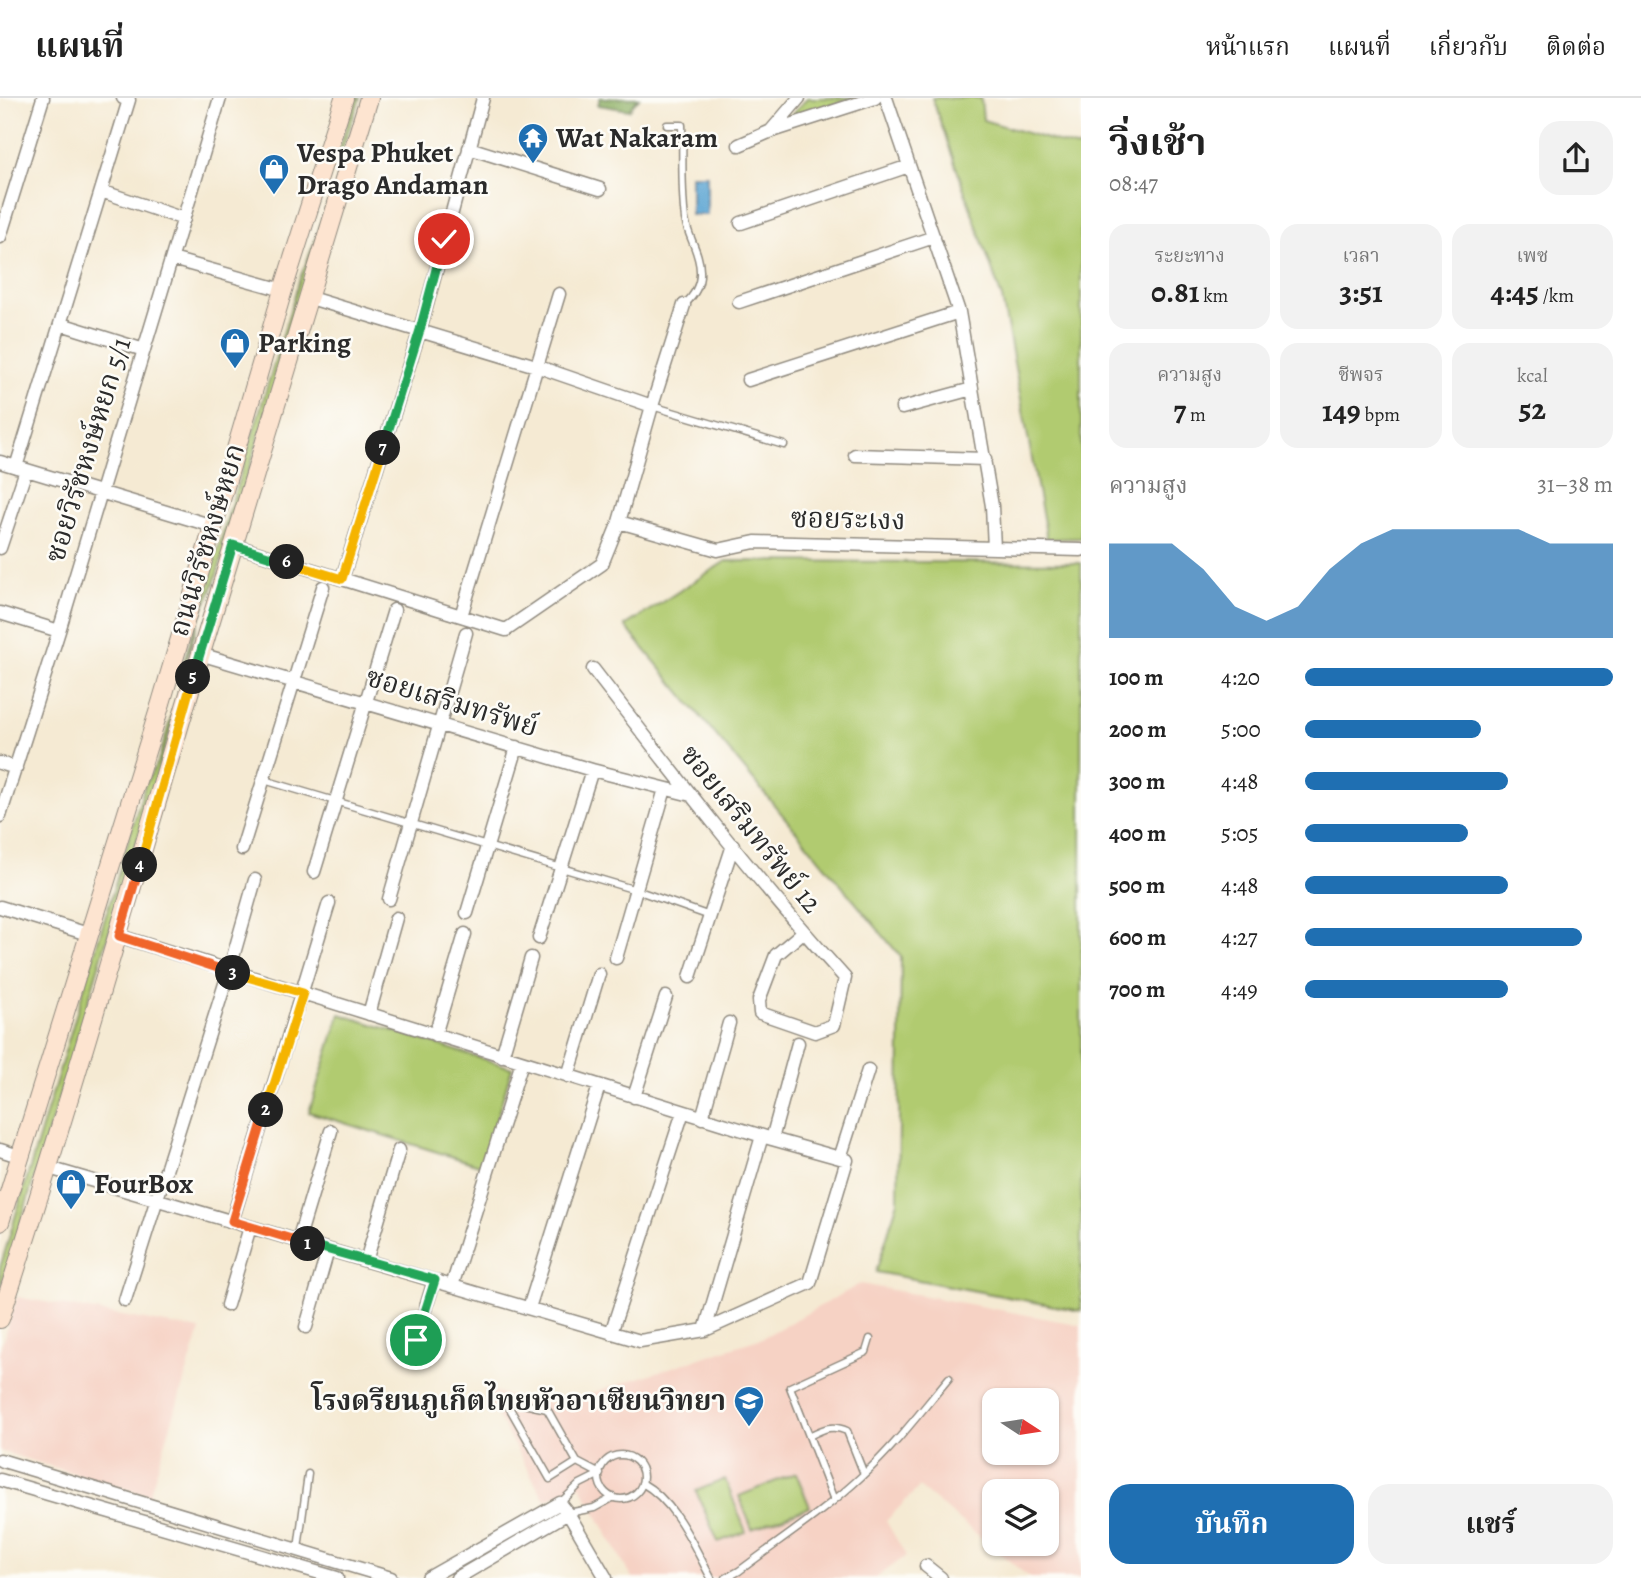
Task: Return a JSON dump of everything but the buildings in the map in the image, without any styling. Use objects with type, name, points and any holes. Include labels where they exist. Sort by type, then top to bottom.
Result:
[{"type":"main road","name":"ถนนวิรัชหงษ์หยก","points":[[0,1222],[161,703],[283,290],[344,98]]},
{"type":"main road","name":"ถนนวิรัชหงษ์หยก","points":[[0,1318],[49,1168],[200,654],[369,98]]},
{"type":"main road","points":[[323,164],[347,172]]},
{"type":"main road","points":[[161,703],[184,710]]},
{"type":"street","points":[[0,237],[43,98]]},
{"type":"street","points":[[0,548],[61,324],[129,100],[123,98]]},
{"type":"street","name":"ซอยวิรัชหงษ์หยก 5/1","points":[[0,816],[59,631],[220,98]]},
{"type":"street","points":[[342,579],[420,330],[483,98]]},
{"type":"street","points":[[769,132],[799,98]]},
{"type":"street","points":[[739,145],[769,132],[875,98]]},
{"type":"street","points":[[886,98],[959,312],[992,506],[994,548]]},
{"type":"street","points":[[469,148],[600,189]]},
{"type":"street","points":[[741,223],[909,166]]},
{"type":"street","points":[[101,191],[184,219]]},
{"type":"street","points":[[739,302],[934,237]]},
{"type":"street","points":[[172,260],[283,290]]},
{"type":"street","points":[[461,616],[559,294]]},
{"type":"street","points":[[307,297],[536,366],[652,406]]},
{"type":"street","points":[[233,545],[506,630],[602,564],[619,522],[684,304]]},
{"type":"street","points":[[748,380],[959,312]]},
{"type":"street","points":[[61,324],[144,350]]},
{"type":"street","points":[[902,408],[972,388]]},
{"type":"street","points":[[855,455],[985,459]]},
{"type":"street","points":[[0,462],[213,526]]},
{"type":"street","name":"ซอยระเงง","points":[[619,522],[718,550],[755,542],[1081,550]]},
{"type":"street","points":[[242,849],[323,587]]},
{"type":"street","points":[[314,872],[394,610]]},
{"type":"street","points":[[0,613],[59,631]]},
{"type":"street","points":[[389,899],[466,633]]},
{"type":"street","name":"ซอยเสริมทรัพย์","points":[[200,654],[592,770],[691,795]]},
{"type":"street","name":"ซอยเสริมทรัพย์ 12","points":[[593,669],[691,795],[803,932],[845,978],[834,1025],[815,1031],[760,1013],[759,1000],[776,955],[803,932]]},
{"type":"street","points":[[467,913],[517,747]]},
{"type":"street","points":[[0,763],[16,768]]},
{"type":"street","points":[[539,938],[592,770]]},
{"type":"street","points":[[616,958],[665,789]]},
{"type":"street","points":[[690,977],[733,845]]},
{"type":"street","points":[[125,1300],[255,880]]},
{"type":"street","points":[[232,1221],[329,903]]},
{"type":"street","points":[[0,907],[88,934]]},
{"type":"street","points":[[369,1014],[396,918]]},
{"type":"street","points":[[435,1035],[465,934]]},
{"type":"street","points":[[49,1168],[640,1341],[705,1330],[810,1283],[847,1160],[702,1118],[119,936]]},
{"type":"street","points":[[502,1056],[531,958]]},
{"type":"street","points":[[568,1076],[599,974]]},
{"type":"street","points":[[634,1097],[666,997]]},
{"type":"street","points":[[702,1118],[729,1023]]},
{"type":"street","points":[[705,1330],[798,1042]]},
{"type":"street","points":[[453,1286],[522,1062]]},
{"type":"street","points":[[840,1158],[868,1070]]},
{"type":"street","points":[[528,1308],[599,1086]]},
{"type":"street","points":[[611,1333],[683,1112]]},
{"type":"street","points":[[298,1241],[331,1131]]},
{"type":"street","points":[[0,1150],[22,1157]]},
{"type":"street","points":[[366,1261],[399,1150]]},
{"type":"street","points":[[227,1305],[250,1227]]},
{"type":"street","points":[[306,1327],[328,1250]]},
{"type":"street","points":[[416,1340],[435,1280]]},
{"type":"street","points":[[0,1460],[391,1578]]},
{"type":"street","points":[[0,1480],[337,1578]]},
{"type":"street","points":[[428,1578],[564,1508]]},
{"type":"street","points":[[457,1578],[564,1508]]},
{"type":"street","points":[[564,1508],[606,1578]]},
{"type":"street","points":[[926,1566],[941,1578]]},
{"type":"lane","points":[[667,125],[682,125],[685,217],[701,273],[695,296],[684,304]]},
{"type":"lane","points":[[652,406],[784,445]]},
{"type":"lane","points":[[264,780],[561,867],[710,916]]},
{"type":"lane","points":[[834,1500],[790,1387],[866,1352],[870,1339]]},
{"type":"lane","points":[[726,1578],[834,1500],[864,1474],[905,1432],[949,1377]]},
{"type":"lane","points":[[577,1462],[550,1479],[505,1400],[547,1409],[577,1462],[600,1474]]},
{"type":"lane","points":[[809,1436],[826,1427],[838,1426],[848,1431],[864,1474]]},
{"type":"lane","points":[[624,1455],[640,1466],[643,1473],[642,1483],[629,1497],[614,1497],[594,1508],[564,1508],[580,1484],[600,1474],[611,1457],[624,1455]]},
{"type":"lane","points":[[298,1549],[308,1474]]},
{"type":"lane","points":[[600,1474],[603,1488],[614,1497]]},
{"type":"lane","points":[[642,1483],[656,1491],[679,1520],[711,1578]]},
{"type":"shaded area","name":"โรงดรียนภูเก็ตไทยหัวอาเซียนวิทยา","points":[[860,1284],[1081,1325],[1081,1578],[1030,1578],[1003,1556],[1059,1556],[1059,1479],[982,1479],[982,1539],[919,1487],[886,1521],[906,1556],[876,1578],[632,1578],[580,1485],[545,1500],[483,1391],[558,1404],[762,1338]]},
{"type":"shaded area","points":[[17,1297],[200,1330],[149,1496],[0,1451],[0,1349]]},
{"type":"green space","points":[[355,98],[360,98],[340,156],[337,156]]},
{"type":"green space","points":[[600,98],[639,98],[629,110],[598,105]]},
{"type":"green space","points":[[807,98],[856,98],[790,117]]},
{"type":"green space","points":[[932,98],[981,98],[983,120],[1081,149],[1081,538],[1047,539],[1002,298]]},
{"type":"green space","points":[[327,206],[329,207],[214,584],[199,619],[183,672],[181,671],[300,278]]},
{"type":"green space","points":[[726,561],[1081,563],[1081,1311],[876,1272],[898,1201],[901,957],[625,626]]},
{"type":"green space","points":[[172,715],[175,716],[0,1290],[0,1268],[145,785],[158,761]]},
{"type":"green space","points":[[340,1014],[512,1068],[482,1166],[309,1112]]},
{"type":"green space","points":[[796,1473],[810,1507],[752,1529],[739,1496]]},
{"type":"green space","points":[[725,1479],[746,1532],[718,1542],[696,1491]]},
{"type":"water","points":[[691,175],[707,175],[707,215],[691,215]]},
{"type":"place","name":"Wat Nakaram","points":[[533,165]]},
{"type":"place","name":"Vespa Phuket Drago Andaman","points":[[274,196]]},
{"type":"place","name":"Parking","points":[[235,370]]},
{"type":"place","name":"FourBox","points":[[71,1211]]},
{"type":"place","name":"โรงดรียนภูเก็ตไทยหัวอาเซียนวิทยา","points":[[749,1428]]},
{"type":"route","points":[[416,1340],[435,1280],[232,1221],[303,993],[119,936],[233,545],[342,579],[420,330],[444,239]]}]
